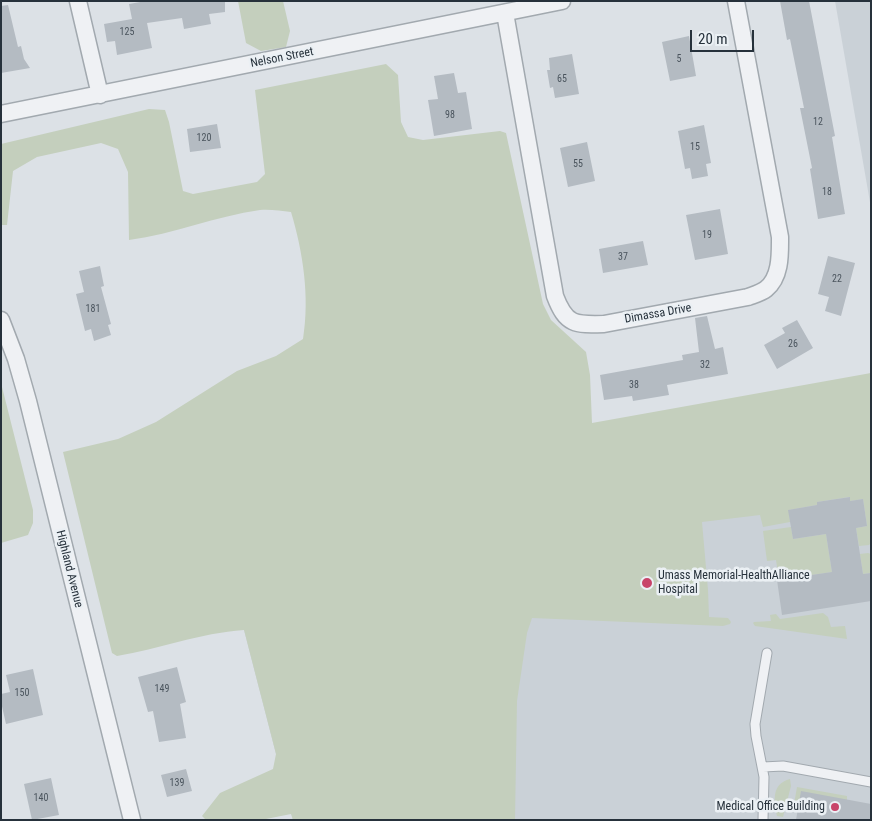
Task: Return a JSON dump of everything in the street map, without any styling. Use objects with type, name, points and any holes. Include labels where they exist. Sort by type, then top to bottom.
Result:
[{"type":"street","points":[[78,1],[100,94]]},
{"type":"street","name":"Nelson Street","points":[[1,114],[562,1]]},
{"type":"street","name":"Dimassa Drive","points":[[505,13],[555,296],[569,320],[581,325],[604,324],[748,297],[766,288],[776,274],[780,256],[780,238],[736,1]]},
{"type":"street","name":"Highland Avenue","points":[[1,320],[28,401],[132,820]]},
{"type":"lane","points":[[763,820],[762,767],[755,724],[767,653]]},
{"type":"lane","points":[[762,767],[782,766],[871,782]]},
{"type":"shaded area","points":[[835,1],[871,1],[871,208]]},
{"type":"shaded area","name":"Umass Memorial-HealthAlliance Hospital","points":[[871,373],[871,820],[293,820],[244,630]]},
{"type":"green space","points":[[238,1],[283,1],[290,31],[286,47],[261,51],[246,43]]},
{"type":"green space","points":[[386,64],[398,75],[401,122],[408,137],[423,140],[500,131],[506,133],[543,304],[551,320],[586,352],[590,375],[592,423],[871,373],[871,543],[859,546],[856,528],[867,526],[863,499],[850,501],[849,497],[817,502],[817,505],[789,510],[790,522],[763,527],[760,515],[702,522],[709,617],[728,618],[731,622],[730,624],[723,626],[532,618],[527,633],[517,701],[515,820],[293,820],[291,814],[261,820],[206,820],[202,816],[220,793],[273,769],[276,754],[244,630],[212,634],[117,656],[112,653],[63,452],[118,439],[156,422],[237,371],[276,356],[303,339],[306,307],[304,275],[299,243],[291,212],[264,210],[244,213],[162,234],[129,240],[128,172],[118,149],[101,143],[37,157],[13,171],[7,225],[1,225],[1,144],[149,109],[165,110],[183,191],[193,194],[257,182],[265,174],[255,90]]},
{"type":"green space","points":[[1,383],[33,510],[33,523],[28,535],[1,543]]},
{"type":"green space","points":[[791,527],[793,539],[826,534],[832,572],[779,580],[776,560],[767,561],[763,531]]},
{"type":"green space","points":[[860,554],[871,554],[871,573],[863,574]]},
{"type":"green space","points":[[823,613],[828,617],[831,627],[845,626],[847,639],[755,626],[753,623],[771,621],[770,615],[776,614],[780,619]]},
{"type":"green space","points":[[790,779],[791,786],[783,817],[777,816],[775,794],[784,781]]},
{"type":"green space","points":[[797,787],[847,796],[847,800],[798,811],[793,810]]},
{"type":"building","points":[[146,1],[225,1],[225,12],[209,14],[211,24],[184,29],[182,18],[147,23],[152,48],[117,55],[115,41],[107,42],[104,24],[132,19],[129,4]]},
{"type":"building","points":[[780,1],[809,1],[835,136],[832,137],[845,214],[818,219],[810,169],[812,168],[800,108],[804,108],[790,39],[787,40]]},
{"type":"building","points":[[8,5],[18,47],[21,46],[24,59],[30,68],[1,73],[1,6]]},
{"type":"building","points":[[689,36],[696,76],[670,81],[662,42]]},
{"type":"building","points":[[572,54],[579,94],[555,98],[553,87],[550,88],[547,70],[550,70],[549,58]]},
{"type":"building","points":[[454,73],[458,93],[466,92],[472,129],[434,136],[428,100],[438,99],[434,76]]},
{"type":"building","points":[[217,124],[221,148],[190,152],[187,129]]},
{"type":"building","points":[[704,125],[711,163],[706,164],[708,176],[692,179],[690,168],[685,169],[678,131]]},
{"type":"building","points":[[587,142],[595,181],[568,187],[560,148]]},
{"type":"building","points":[[720,209],[728,254],[695,260],[686,215]]},
{"type":"building","points":[[643,241],[648,265],[603,273],[599,249]]},
{"type":"building","points":[[828,256],[855,263],[841,316],[825,311],[829,297],[818,294]]},
{"type":"building","points":[[100,266],[104,286],[101,287],[111,324],[108,325],[111,335],[94,341],[91,329],[85,331],[76,294],[84,292],[79,271]]},
{"type":"building","points":[[707,316],[715,349],[723,347],[728,374],[667,385],[669,395],[633,401],[632,396],[604,400],[600,375],[683,360],[682,355],[699,352],[695,318]]},
{"type":"building","points":[[797,320],[813,348],[777,369],[764,345],[785,333],[782,328]]},
{"type":"building","points":[[850,497],[850,501],[863,499],[867,526],[856,528],[863,574],[871,573],[871,601],[782,615],[777,580],[832,572],[826,534],[793,539],[788,510],[817,505],[817,502]]},
{"type":"building","points":[[177,667],[186,702],[180,704],[186,738],[159,742],[153,711],[148,712],[138,677]]},
{"type":"building","points":[[33,669],[43,715],[6,724],[1,694],[10,692],[6,675]]},
{"type":"building","points":[[186,769],[192,791],[167,797],[161,775]]},
{"type":"building","points":[[51,778],[59,815],[32,820],[24,784]]},
{"type":"building","name":"Medical Office Building","points":[[801,791],[871,804],[871,820],[796,820]]},
{"type":"place","name":"Umass Memorial-HealthAlliance Hospital","points":[[647,583]]},
{"type":"place","name":"Medical Office Building","points":[[835,807]]}]
